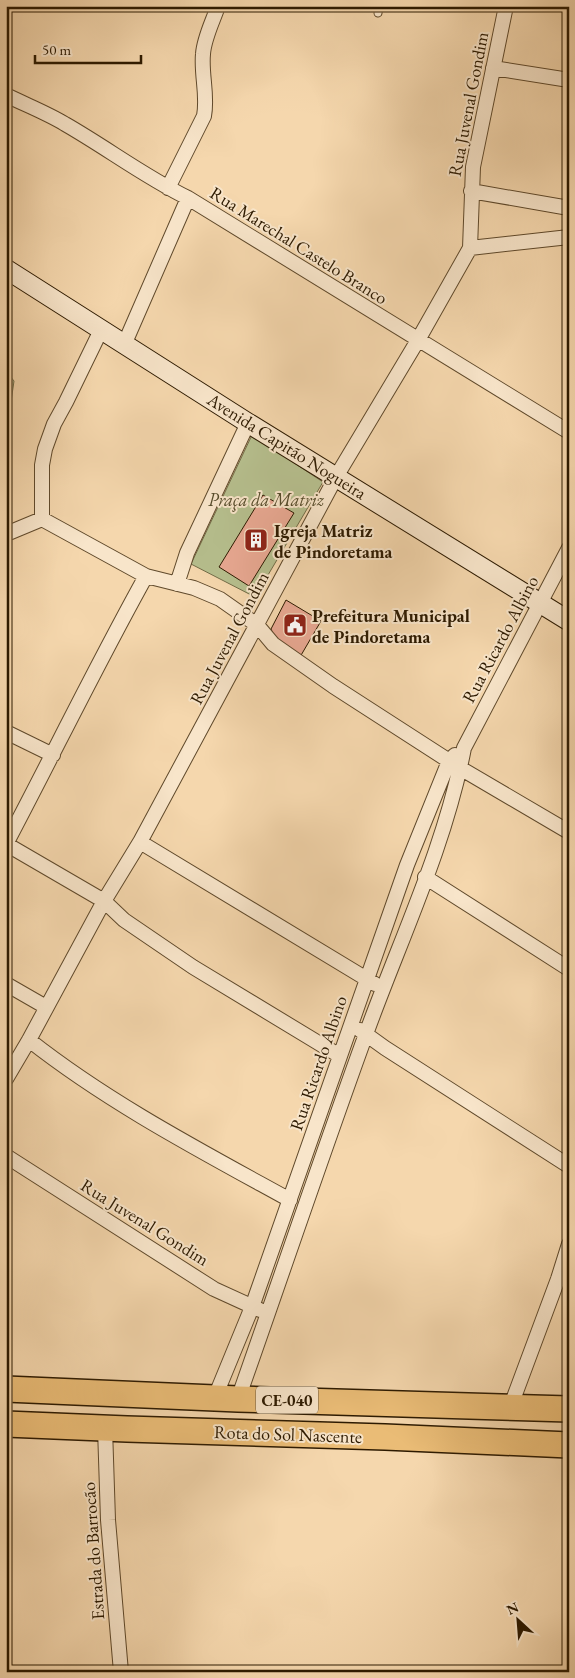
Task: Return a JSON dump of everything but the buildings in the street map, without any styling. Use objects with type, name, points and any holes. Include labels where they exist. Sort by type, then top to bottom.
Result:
[{"type":"highway","name":"Rota do Sol Nascente","points":[[6,1389],[569,1410]]},
{"type":"highway","name":"Rota do Sol Nascente","points":[[6,1424],[569,1445]]},
{"type":"main road","name":"Avenida Capitão Nogueira","points":[[6,269],[248,423],[569,621]]},
{"type":"street","points":[[168,188],[204,116],[206,104],[202,55],[218,6]]},
{"type":"street","name":"Rua Juvenal Gondim","points":[[6,1079],[104,901],[140,842],[336,477],[418,340],[470,248],[473,168],[506,6]]},
{"type":"street","points":[[493,68],[569,80]]},
{"type":"street","name":"Rua Marechal Castelo Branco","points":[[6,95],[64,123],[569,432]]},
{"type":"street","points":[[471,191],[569,208]]},
{"type":"street","points":[[124,344],[188,198]]},
{"type":"street","points":[[470,248],[569,237]]},
{"type":"street","points":[[42,519],[42,465],[46,444],[101,330]]},
{"type":"street","points":[[177,584],[187,553],[248,423]]},
{"type":"street","points":[[6,534],[42,519]]},
{"type":"street","points":[[42,519],[146,576],[194,588],[220,599],[257,625],[273,644],[318,675],[454,764],[569,832]]},
{"type":"street","name":"Rua Ricardo Albino","points":[[226,1398],[252,1307],[408,865],[454,764],[569,548]]},
{"type":"street","points":[[146,576],[102,655],[53,755],[6,844],[104,901],[124,920],[193,967],[340,1056]]},
{"type":"street","points":[[6,732],[53,755]]},
{"type":"street","name":"Rua Ricardo Albino","points":[[226,1398],[268,1314],[366,1034],[442,832],[454,764]]},
{"type":"street","points":[[140,842],[366,980],[384,988]]},
{"type":"street","points":[[425,877],[569,969]]},
{"type":"street","points":[[6,984],[46,1007]]},
{"type":"street","points":[[352,1024],[385,1048],[569,1166]]},
{"type":"street","points":[[29,1040],[129,1109],[290,1200]]},
{"type":"street","points":[[317,1121],[334,1125]]},
{"type":"street","name":"Rua Juvenal Gondim","points":[[6,1156],[214,1289],[268,1314]]},
{"type":"street","points":[[510,1408],[563,1279],[569,1244]]},
{"type":"street","name":"Estrada do Barrocão","points":[[105,1428],[108,1520],[121,1672]]},
{"type":"green space","points":[[6,371],[14,381],[6,436]]},
{"type":"green space","name":"Praça da Matriz","points":[[252,435],[323,482],[255,597],[191,564]]},
{"type":"place","name":"Igreja Matriz de Pindoretama","points":[[256,540]]},
{"type":"place","name":"Prefeitura Municipal de Pindoretama","points":[[295,625]]}]
